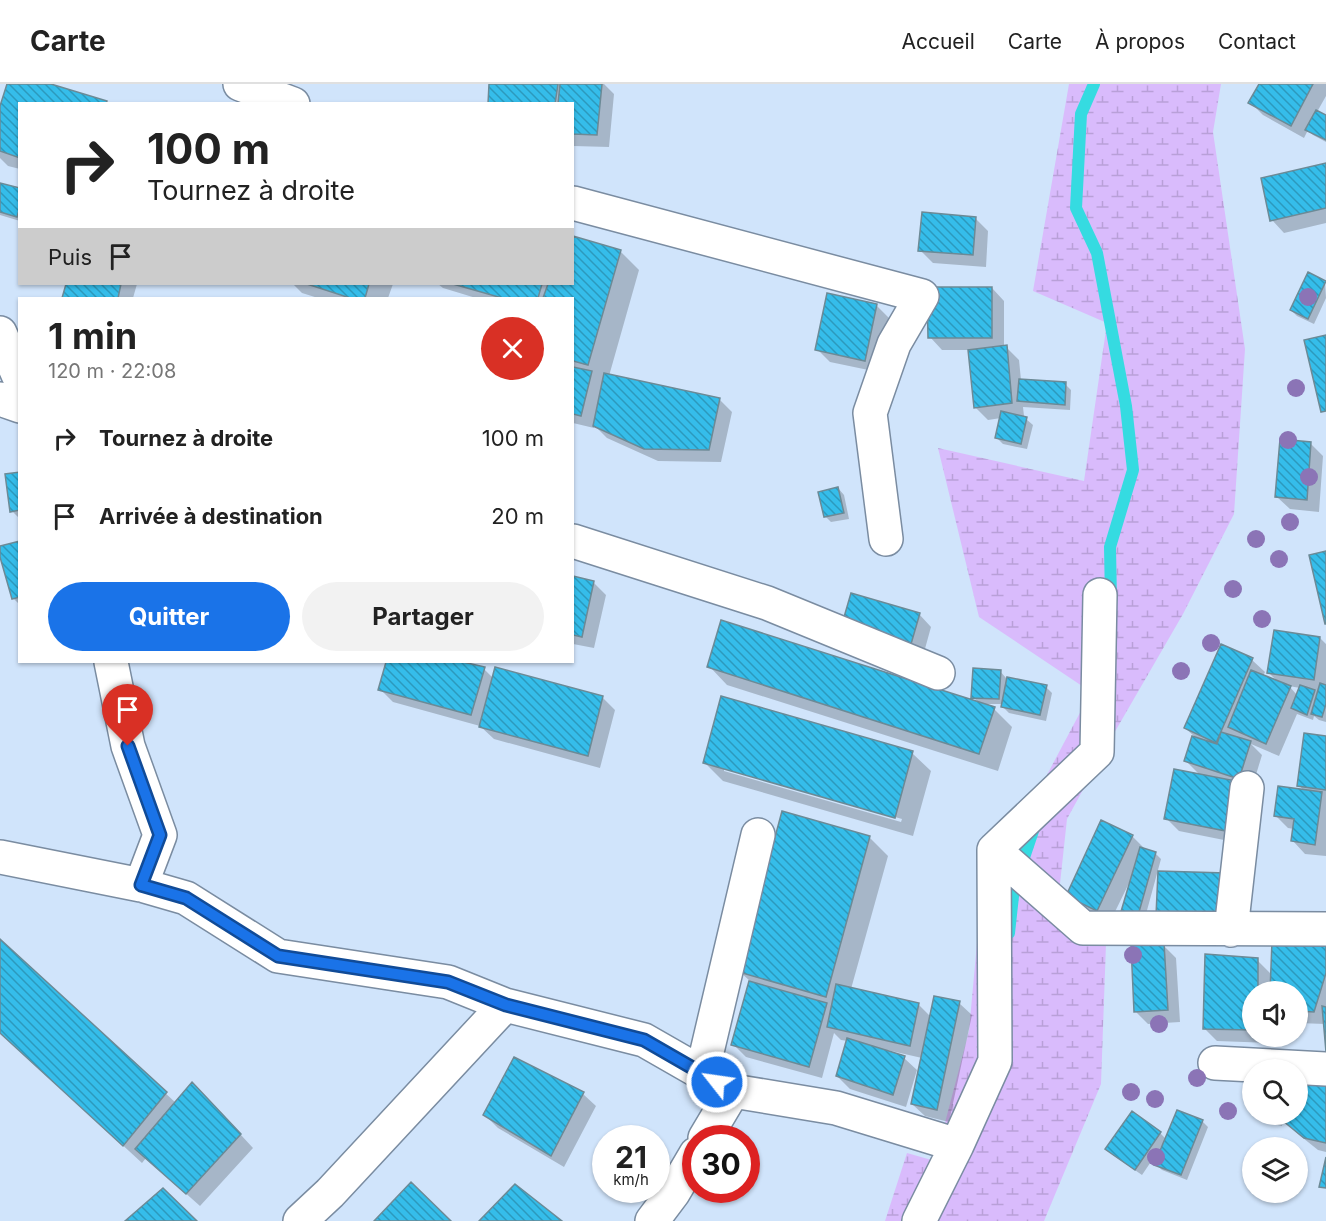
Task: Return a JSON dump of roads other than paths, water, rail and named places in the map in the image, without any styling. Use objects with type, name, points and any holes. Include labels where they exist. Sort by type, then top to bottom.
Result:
[{"type":"street","points":[[244,85],[288,102]]},
{"type":"street","points":[[574,203],[922,296],[894,344],[870,413],[886,539]]},
{"type":"street","points":[[0,333],[18,374]]},
{"type":"street","points":[[0,399],[18,405]]},
{"type":"street","points":[[574,541],[767,603],[938,673]]},
{"type":"street","points":[[920,1221],[995,1060],[994,850],[1097,752],[1100,595]]},
{"type":"street","points":[[111,663],[128,746],[160,835],[141,885]]},
{"type":"street","points":[[1231,930],[1247,788]]},
{"type":"street","points":[[702,1073],[758,835]]},
{"type":"street","points":[[994,850],[1083,928],[1326,929]]},
{"type":"street","points":[[0,857],[141,885],[186,898],[278,956],[448,982],[506,1005],[644,1040],[733,1091],[836,1108],[957,1145]]},
{"type":"street","points":[[300,1221],[330,1193],[506,1005]]},
{"type":"street","points":[[1215,1063],[1326,1069]]},
{"type":"street","points":[[713,1125],[733,1091]]},
{"type":"street","points":[[652,1221],[682,1178]]},
{"type":"waterway","points":[[1094,84],[1081,114],[1076,208],[1097,253],[1126,406],[1133,470],[1110,547],[1111,600]]},
{"type":"waterway","points":[[1009,933],[1014,887],[1036,822]]}]
